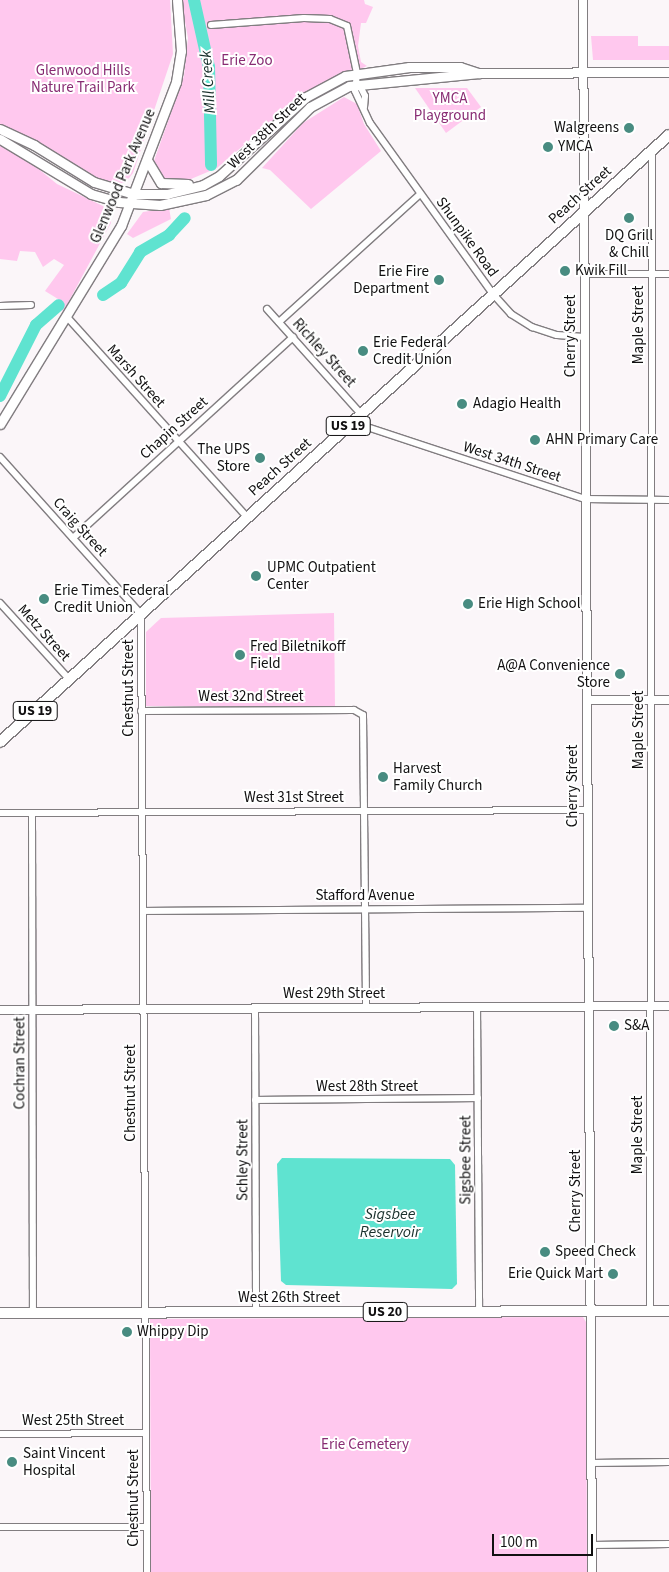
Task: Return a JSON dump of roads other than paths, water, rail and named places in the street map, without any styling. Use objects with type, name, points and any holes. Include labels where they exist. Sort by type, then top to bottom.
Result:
[{"type":"main road","name":"Glenwood Park Avenue","points":[[0,424],[114,240],[130,204],[179,68],[181,34],[177,0]]},
{"type":"main road","name":"West 38th Street","points":[[0,139],[82,190],[130,204],[168,204],[206,195],[236,180],[310,107],[357,73],[460,67],[480,73]]},
{"type":"main road","name":"West 38th Street","points":[[0,129],[34,145],[87,179],[134,194],[203,185],[222,174],[306,97],[340,84],[480,73],[669,72]]},
{"type":"main road","name":"Peach Street","points":[[0,742],[669,135]]},
{"type":"main road","points":[[146,160],[156,179],[167,189]]},
{"type":"main road","name":"West 26th Street","points":[[0,1313],[669,1311]]},
{"type":"street","name":"Cherry Street","points":[[583,0],[592,1572]]},
{"type":"street","name":"Shunpike Road","points":[[211,25],[304,18],[330,19],[347,26],[358,84],[364,89],[364,107],[371,126],[493,294],[511,314],[532,328],[557,335],[584,337]]},
{"type":"street","name":"Maple Street","points":[[650,1311],[652,150]]},
{"type":"street","points":[[279,322],[420,194]]},
{"type":"street","points":[[584,274],[669,274]]},
{"type":"street","points":[[0,306],[31,306]]},
{"type":"street","name":"Richley Street","points":[[267,309],[362,414]]},
{"type":"street","name":"Marsh Street","points":[[67,318],[247,517]]},
{"type":"street","name":"Chapin Street","points":[[73,538],[293,337]]},
{"type":"street","name":"West 34th Street","points":[[352,422],[585,499],[669,500]]},
{"type":"street","name":"Craig Street","points":[[0,457],[141,614]]},
{"type":"street","name":"Metz Street","points":[[0,603],[69,679]]},
{"type":"street","name":"Chestnut Street","points":[[141,614],[147,1572]]},
{"type":"street","points":[[587,700],[669,700]]},
{"type":"street","name":"West 32nd Street","points":[[141,711],[360,712],[364,718],[365,810]]},
{"type":"street","points":[[365,810],[366,1008]]},
{"type":"street","name":"West 31st Street","points":[[0,813],[587,810]]},
{"type":"street","name":"Cochran Street","points":[[32,812],[33,1313]]},
{"type":"street","name":"Stafford Avenue","points":[[143,911],[588,908]]},
{"type":"street","name":"West 29th Street","points":[[0,1010],[669,1006]]},
{"type":"street","name":"Sigsbee Street","points":[[477,1007],[479,1312]]},
{"type":"street","name":"Schley Street","points":[[255,1008],[256,1313]]},
{"type":"street","name":"West 28th Street","points":[[255,1100],[478,1098]]},
{"type":"street","name":"West 25th Street","points":[[0,1434],[146,1433]]},
{"type":"street","points":[[591,1463],[669,1462]]},
{"type":"street","points":[[0,1527],[147,1526]]},
{"type":"street","points":[[592,1545],[669,1544]]},
{"type":"water","name":"Sigsbee Reservoir","points":[[282,1158],[450,1159],[455,1165],[457,1284],[452,1289],[286,1285],[281,1281],[277,1164]]},
{"type":"waterway","name":"Mill Creek","points":[[194,0],[209,67],[211,165]]},
{"type":"waterway","name":"Mill Creek","points":[[103,295],[121,283],[140,252],[169,235],[185,218]]},
{"type":"waterway","name":"Mill Creek","points":[[0,396],[36,325],[59,305]]},
{"type":"place","name":"Walgreens","points":[[629,128]]},
{"type":"place","name":"YMCA","points":[[548,147]]},
{"type":"place","name":"DQ Grill & Chill","points":[[629,218]]},
{"type":"place","name":"Kwik Fill","points":[[565,271]]},
{"type":"place","name":"Erie Fire Department","points":[[439,280]]},
{"type":"place","name":"Erie Federal Credit Union","points":[[363,351]]},
{"type":"place","name":"Adagio Health","points":[[462,404]]},
{"type":"place","name":"AHN Primary Care","points":[[535,440]]},
{"type":"place","name":"The UPS Store","points":[[260,458]]},
{"type":"place","name":"UPMC Outpatient Center","points":[[256,576]]},
{"type":"place","name":"Erie Times Federal Credit Union","points":[[44,599]]},
{"type":"place","name":"Erie High School","points":[[468,604]]},
{"type":"place","name":"Fred Biletnikoff Field","points":[[240,655]]},
{"type":"place","name":"A@A Convenience Store","points":[[620,674]]},
{"type":"place","name":"Harvest Family Church","points":[[383,777]]},
{"type":"place","name":"S&A","points":[[614,1026]]},
{"type":"place","name":"Speed Check","points":[[545,1252]]},
{"type":"place","name":"Erie Quick Mart","points":[[613,1274]]},
{"type":"place","name":"Whippy Dip","points":[[127,1332]]},
{"type":"place","name":"Saint Vincent Hospital","points":[[12,1462]]},
{"type":"park label","name":"Erie Zoo","points":[[247,61]]},
{"type":"park label","name":"Glenwood Hills Nature Trail Park","points":[[83,78]]},
{"type":"park label","name":"YMCA Playground","points":[[450,106]]},
{"type":"park label","name":"Erie Cemetery","points":[[365,1445]]}]
